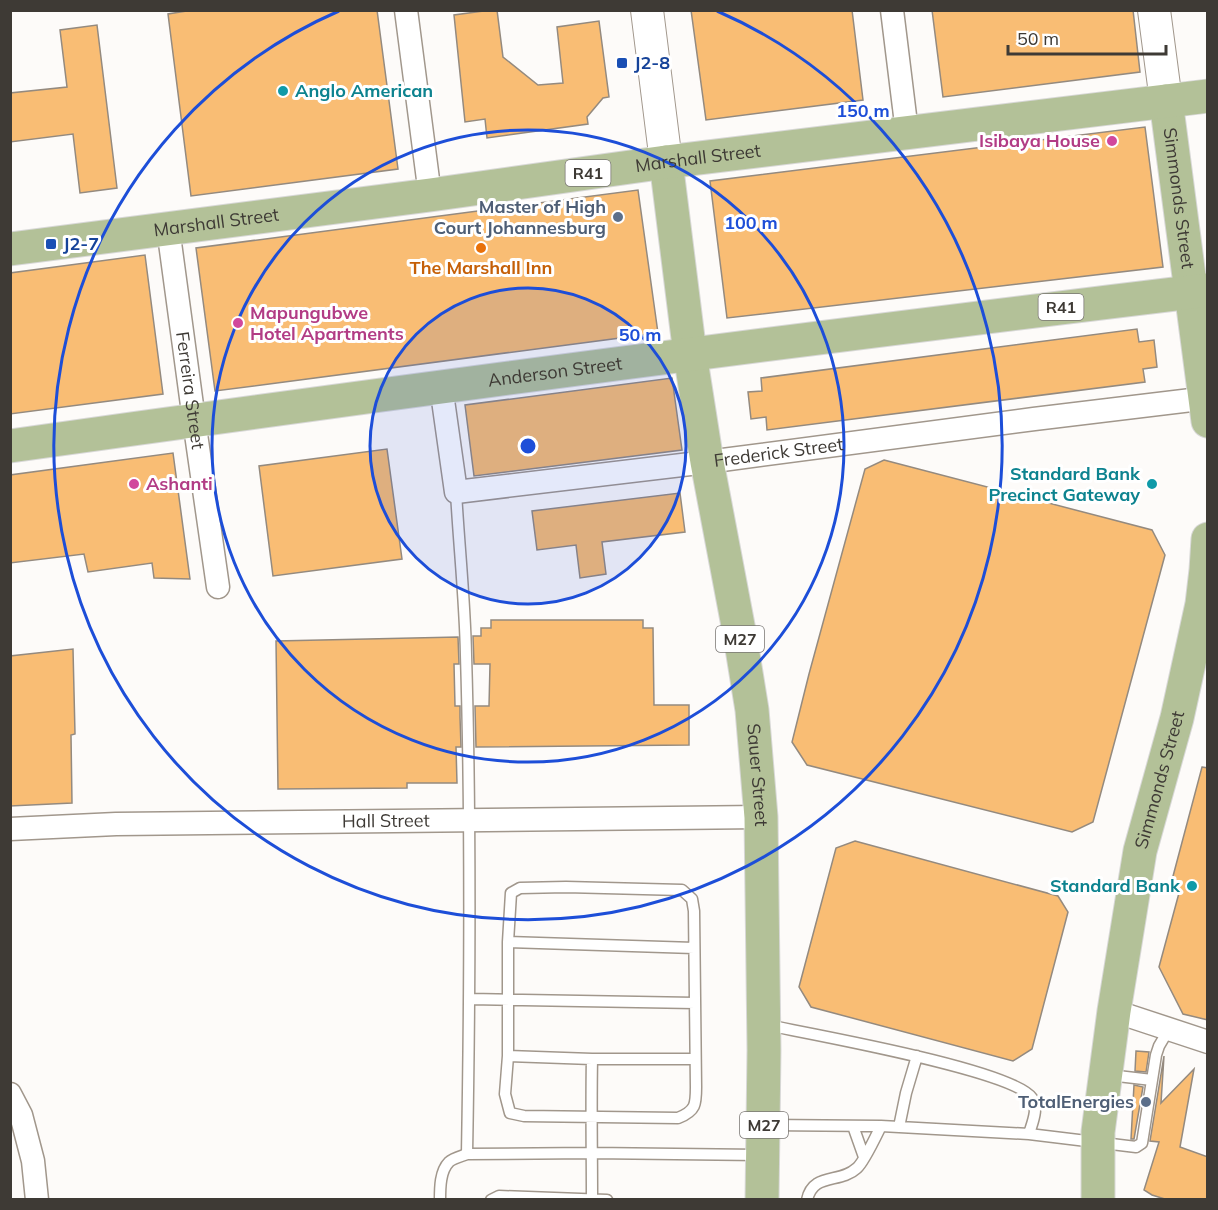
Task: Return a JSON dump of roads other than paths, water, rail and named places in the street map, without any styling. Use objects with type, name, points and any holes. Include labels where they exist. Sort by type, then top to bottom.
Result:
[{"type":"main road","name":"M27","points":[[648,10],[690,354]]},
{"type":"main road","name":"Simmonds Street","points":[[1154,10],[1166,101],[1200,291],[1207,406]]},
{"type":"main road","name":"Marshall Street","points":[[10,249],[666,162],[1208,96]]},
{"type":"main road","name":"Anderson Street","points":[[10,446],[441,386],[1200,291]]},
{"type":"main road","name":"Sauer Street","points":[[690,354],[752,710],[761,818],[764,1024],[762,1200]]},
{"type":"main road","name":"Simmonds Street","points":[[1105,1197],[1098,1132],[1114,1011],[1140,851],[1177,718],[1202,604],[1208,539]]},
{"type":"street","points":[[406,10],[430,195]]},
{"type":"street","points":[[892,10],[907,132]]},
{"type":"street","name":"Ferreira Street","points":[[168,228],[218,587]]},
{"type":"street","points":[[441,386],[456,492]]},
{"type":"street","name":"Frederick Street","points":[[456,492],[1034,419],[1207,406]]},
{"type":"street","name":"Hall Street","points":[[11,829],[116,824],[761,818]]},
{"type":"street","points":[[1114,1011],[1208,1042]]},
{"type":"street","points":[[10,1094],[21,1115],[33,1161],[37,1200]]},
{"type":"lane","points":[[456,492],[466,654],[469,820],[470,999],[467,1154]]},
{"type":"lane","points":[[520,888],[682,890],[692,899],[694,948],[696,1099],[694,1107],[688,1114],[678,1118],[524,1116],[510,1113],[505,1094],[507,942],[511,893],[520,888]]},
{"type":"lane","points":[[507,942],[694,948]]},
{"type":"lane","points":[[470,999],[694,1003]]},
{"type":"lane","points":[[764,1024],[916,1056],[1001,1080],[1024,1090],[1032,1098],[1036,1107],[1029,1134]]},
{"type":"lane","points":[[440,1200],[443,1171],[450,1161],[467,1154],[592,1153],[763,1140],[853,1126],[1029,1134],[1136,1147],[1141,1145],[1158,1050],[1169,1029]]},
{"type":"lane","points":[[507,1056],[695,1059]]},
{"type":"lane","points":[[900,1127],[916,1056]]},
{"type":"lane","points":[[592,1059],[592,1199]]},
{"type":"lane","points":[[1106,1074],[1152,1080]]},
{"type":"lane","points":[[853,1126],[864,1157]]},
{"type":"lane","points":[[807,1200],[811,1188],[819,1182],[840,1177],[858,1168],[882,1126]]},
{"type":"lane","points":[[491,1200],[499,1196],[607,1200]]},
{"type":"place","name":"J2-8","points":[[622,63]]},
{"type":"place","name":"Anglo American","points":[[283,91]]},
{"type":"place","name":"Isibaya House","points":[[1112,141]]},
{"type":"place","name":"Master of High Court Johannesburg","points":[[618,217]]},
{"type":"place","name":"J2-7","points":[[51,244]]},
{"type":"place","name":"The Marshall Inn","points":[[481,248]]},
{"type":"place","name":"Mapungubwe Hotel Apartments","points":[[238,323]]},
{"type":"place","name":"Ashanti","points":[[134,484]]},
{"type":"place","name":"Standard Bank Precinct Gateway","points":[[1152,484]]},
{"type":"place","name":"Standard Bank","points":[[1192,886]]},
{"type":"place","name":"TotalEnergies","points":[[1146,1102]]}]
